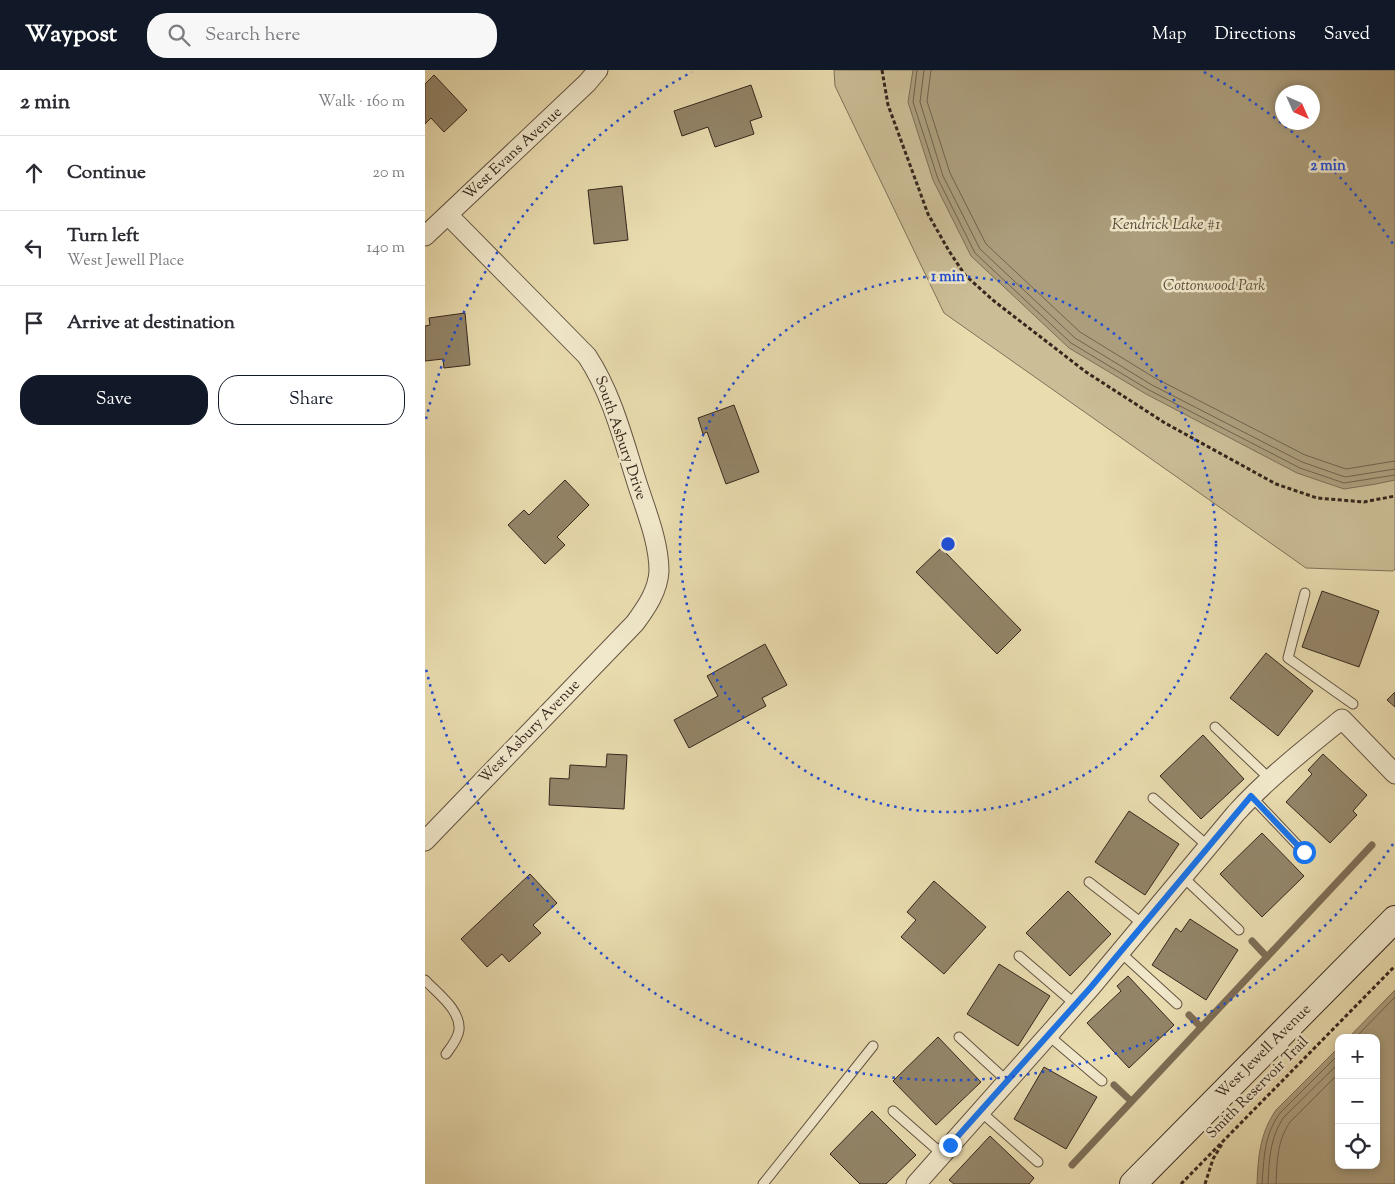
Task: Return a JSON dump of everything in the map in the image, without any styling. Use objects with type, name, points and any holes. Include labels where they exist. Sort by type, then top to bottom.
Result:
[{"type":"main road","name":"West Jewell Avenue","points":[[1133,1184],[1395,920]]},
{"type":"street","name":"West Evans Avenue","points":[[425,236],[599,70]]},
{"type":"street","name":"South Asbury Drive","points":[[448,215],[587,356],[599,373],[614,410],[649,522],[657,556],[659,573],[655,588],[648,604],[635,623]]},
{"type":"street","name":"West Asbury Avenue","points":[[425,841],[635,623]]},
{"type":"street","points":[[921,1182],[942,1154],[1120,952],[1251,796],[1270,779],[1342,719],[1395,774]]},
{"type":"lane","points":[[1305,593],[1288,658],[1353,704]]},
{"type":"lane","points":[[1215,727],[1270,779]]},
{"type":"lane","points":[[1251,796],[1304,852]]},
{"type":"lane","points":[[1153,798],[1209,847]]},
{"type":"lane","points":[[1183,877],[1239,930]]},
{"type":"lane","points":[[1089,882],[1143,924]]},
{"type":"lane","points":[[1120,952],[1177,1004]]},
{"type":"lane","points":[[1019,956],[1075,1004]]},
{"type":"lane","points":[[425,980],[452,1007],[459,1020],[458,1036],[446,1054]]},
{"type":"lane","points":[[1048,1035],[1102,1080]]},
{"type":"lane","points":[[959,1037],[1007,1080]]},
{"type":"lane","points":[[763,1184],[873,1046]]},
{"type":"lane","points":[[893,1111],[942,1154]]},
{"type":"lane","points":[[981,1112],[1038,1162]]},
{"type":"path","points":[[882,70],[888,105],[928,214],[949,252],[965,275],[994,301],[1086,372],[1157,418],[1276,484],[1317,498],[1364,502],[1395,496]]},
{"type":"path","name":"Smith Reservoir Trail","points":[[1181,1184],[1395,966]]},
{"type":"path","points":[[1205,1184],[1213,1159],[1225,1139]]},
{"type":"green space","name":"Kendrick Lake #1","points":[[834,70],[1395,70],[1395,569],[1393,571],[1306,568],[944,313],[835,86]]},
{"type":"water","name":"Kendrick Lake #1","points":[[913,70],[1395,70],[1395,480],[1344,489],[1297,473],[1146,394],[1069,348],[971,256],[933,180],[908,102]]},
{"type":"water","points":[[1395,990],[1395,1184],[1257,1184],[1258,1164],[1266,1127],[1276,1110],[1335,1051],[1335,1169],[1380,1169],[1380,1034],[1352,1034]]},
{"type":"building","points":[[434,75],[467,110],[444,132],[431,118],[425,124],[425,84]]},
{"type":"building","points":[[751,85],[762,117],[750,121],[754,134],[715,147],[708,127],[682,136],[674,111]]},
{"type":"building","points":[[622,186],[628,240],[594,244],[588,190]]},
{"type":"building","points":[[465,313],[470,365],[444,368],[443,359],[425,361],[425,326],[430,325],[429,318]]},
{"type":"building","points":[[734,405],[759,472],[726,484],[707,432],[703,434],[698,418]]},
{"type":"building","points":[[565,480],[589,505],[557,537],[565,545],[545,564],[508,525],[524,510],[529,515]]},
{"type":"building","points":[[941,548],[1021,630],[997,654],[916,572]]},
{"type":"building","points":[[1322,591],[1379,611],[1359,667],[1302,647]]},
{"type":"building","points":[[765,644],[787,685],[762,698],[766,706],[689,748],[674,720],[718,696],[707,676]]},
{"type":"building","points":[[1266,653],[1313,691],[1278,736],[1230,698]]},
{"type":"building","points":[[1395,692],[1395,707],[1387,700]]},
{"type":"building","points":[[1203,735],[1244,779],[1201,819],[1160,776]]},
{"type":"building","points":[[607,754],[627,755],[624,809],[549,805],[550,778],[569,779],[570,765],[606,767]]},
{"type":"building","points":[[1323,754],[1367,795],[1353,811],[1357,815],[1330,843],[1286,802],[1312,774],[1308,770]]},
{"type":"building","points":[[1129,811],[1179,844],[1145,895],[1095,862]]},
{"type":"building","points":[[1262,833],[1304,876],[1262,917],[1220,874]]},
{"type":"building","points":[[530,874],[557,903],[533,925],[541,933],[509,962],[502,954],[487,967],[461,939]]},
{"type":"building","points":[[934,881],[986,927],[944,974],[901,937],[916,920],[907,912]]},
{"type":"building","points":[[1068,891],[1111,934],[1070,976],[1026,933]]},
{"type":"building","points":[[1190,919],[1238,950],[1206,1000],[1152,965],[1176,928],[1181,932]]},
{"type":"building","points":[[999,964],[1050,996],[1018,1046],[967,1014]]},
{"type":"building","points":[[1128,976],[1174,1025],[1129,1068],[1087,1023],[1121,991],[1117,986]]},
{"type":"building","points":[[938,1037],[981,1082],[936,1125],[893,1081]]},
{"type":"building","points":[[1044,1067],[1097,1097],[1066,1149],[1014,1119]]},
{"type":"building","points":[[872,1111],[916,1155],[886,1184],[860,1184],[830,1154]]},
{"type":"building","points":[[990,1136],[1034,1178],[1029,1184],[954,1184],[949,1180]]},
{"type":"waterway","points":[[1072,1165],[1372,845]]},
{"type":"waterway","points":[[1252,941],[1267,957]]},
{"type":"waterway","points":[[1189,1015],[1201,1027]]},
{"type":"waterway","points":[[1114,1085],[1131,1101]]},
{"type":"route","points":[[950,1145],[1091,987],[1251,796],[1304,852]]},
{"type":"park label","name":"Cottonwood Park","points":[[1214,286]]}]
